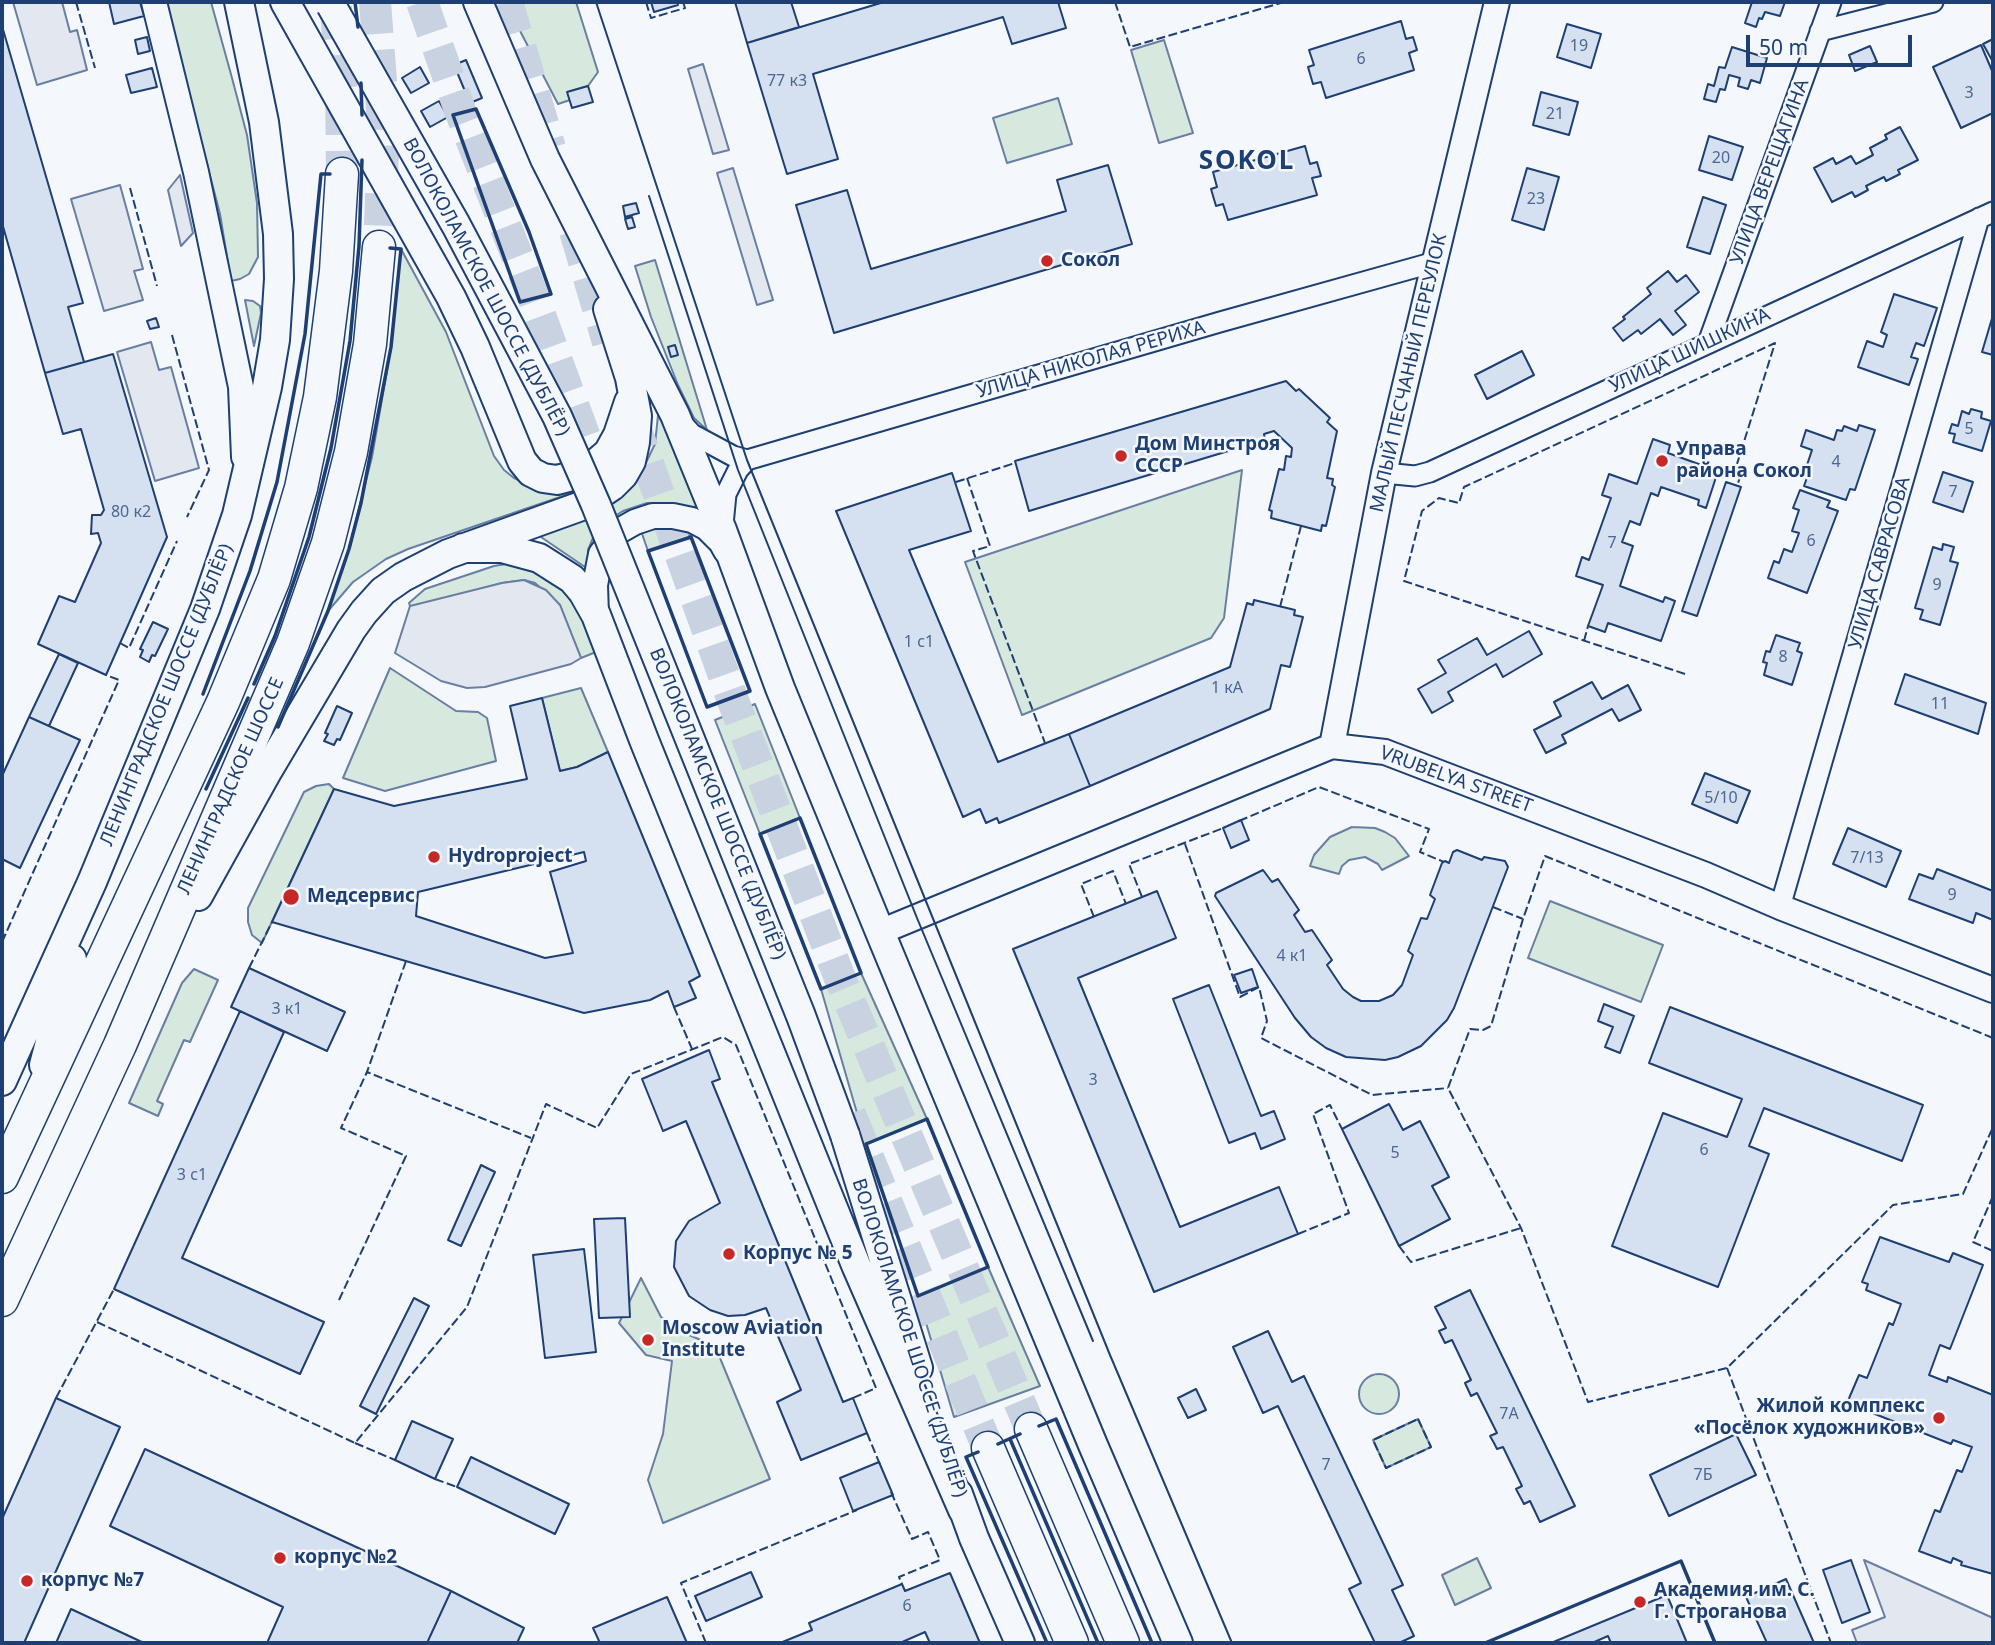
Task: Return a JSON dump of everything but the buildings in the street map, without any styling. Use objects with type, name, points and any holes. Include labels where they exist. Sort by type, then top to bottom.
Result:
[{"type":"main road","name":"ЛЕНИНГРАДСКОЕ ШОССЕ (ДУБЛЁР)","points":[[2,1081],[92,882],[205,609],[243,493],[273,352],[279,279],[274,186],[264,122],[239,2]]},
{"type":"main road","points":[[285,2],[451,296],[519,454],[531,472],[543,478],[557,480],[576,475],[594,465],[608,453],[618,435],[632,394]]},
{"type":"main road","points":[[478,2],[545,159],[675,415],[722,530],[780,688],[1088,1434],[1178,1643]]},
{"type":"main road","name":"ВОЛОКОЛАМСКОЕ ШОССЕ (ДУБЛЁР)","points":[[330,3],[456,225],[557,416],[596,505],[802,1016],[845,1135],[963,1510],[1020,1643]]},
{"type":"main road","points":[[2,1177],[234,677],[274,579],[301,488],[320,397],[336,271],[342,174]]},
{"type":"main road","points":[[120,1045],[249,803],[357,621],[383,591],[403,577],[463,548],[584,505],[623,475],[631,461],[636,416],[630,378],[590,245]]},
{"type":"main road","name":"ЛЕНИНГРАДСКОЕ ШОССЕ","points":[[2,1300],[120,1045],[278,682],[324,555],[340,498],[360,405],[370,344],[379,247]]},
{"type":"main road","points":[[463,548],[502,548],[540,558],[572,579],[596,615],[851,1252],[963,1510]]},
{"type":"main road","points":[[32,1110],[92,882]]},
{"type":"main road","points":[[1031,1429],[1123,1643]]},
{"type":"main road","points":[[988,1448],[1072,1643]]},
{"type":"street","points":[[153,2],[196,172],[241,387],[243,493]]},
{"type":"street","name":"МАЛЫЙ ПЕСЧАНЫЙ ПЕРЕУЛОК","points":[[1332,746],[1384,473],[1497,2]]},
{"type":"street","name":"УЛИЦА ВЕРЕЩАГИНА","points":[[1708,343],[1831,2]]},
{"type":"street","points":[[1820,31],[1933,2]]},
{"type":"street","name":"УЛИЦА ШИШКИНА","points":[[1384,473],[1415,476],[1430,472],[1986,215]]},
{"type":"street","name":"УЛИЦА САВРАСОВА","points":[[1780,907],[1986,215]]},
{"type":"street","name":"УЛИЦА НИКОЛАЯ РЕРИХА","points":[[747,460],[1435,262]]},
{"type":"street","points":[[675,415],[692,434],[733,456],[747,460],[738,470],[726,494],[722,530]]},
{"type":"street","points":[[596,615],[595,585],[601,554],[619,531],[635,522],[653,516],[692,520],[707,528],[721,542],[735,567]]},
{"type":"street","name":"VRUBELYA STREET","points":[[880,932],[1332,746],[1385,752],[1693,870],[1993,990]]},
{"type":"shaded area","points":[[13,2],[62,2],[70,32],[77,30],[87,70],[37,85]]},
{"type":"shaded area","points":[[165,2],[211,2],[232,78],[247,135],[257,203],[258,257],[249,274],[240,279],[231,281],[220,214]]},
{"type":"shaded area","points":[[505,2],[576,2],[598,72],[588,86],[568,92],[570,100],[558,104]]},
{"type":"shaded area","points":[[1164,40],[1193,133],[1159,143],[1131,50]]},
{"type":"shaded area","points":[[703,64],[729,150],[713,154],[688,69]]},
{"type":"shaded area","points":[[1058,98],[1072,144],[1007,163],[993,118]]},
{"type":"shaded area","points":[[733,168],[773,300],[757,305],[717,173]]},
{"type":"shaded area","points":[[180,175],[193,233],[181,246],[168,190]]},
{"type":"shaded area","points":[[120,185],[143,269],[134,271],[143,300],[104,311],[71,199]]},
{"type":"shaded area","points":[[401,249],[446,332],[494,456],[514,478],[525,483],[562,487],[566,495],[386,559],[353,582],[328,611],[349,549],[372,457],[391,347]]},
{"type":"shaded area","points":[[655,260],[707,430],[694,418],[678,385],[651,317],[635,266]]},
{"type":"shaded area","points":[[245,300],[260,306],[254,346]]},
{"type":"shaded area","points":[[151,342],[159,370],[171,367],[199,468],[155,481],[117,352]]},
{"type":"shaded area","points":[[659,406],[698,510],[647,503],[623,511],[610,519],[593,538],[588,550],[588,566],[585,567],[538,535],[610,504],[629,490],[638,479],[655,444]]},
{"type":"shaded area","points":[[1242,470],[1224,618],[1211,638],[1022,715],[965,562]]},
{"type":"shaded area","points":[[660,524],[684,530],[691,537],[648,551],[640,528]]},
{"type":"shaded area","points":[[506,564],[519,564],[557,581],[580,611],[596,652],[581,658],[560,605],[535,583],[524,580],[502,583],[416,607],[410,606],[409,603],[425,589]]},
{"type":"shaded area","points":[[524,580],[546,590],[560,605],[581,658],[571,664],[485,687],[467,688],[441,681],[395,653],[410,606]]},
{"type":"shaded area","points":[[390,668],[456,711],[478,712],[487,718],[496,761],[385,791],[343,778]]},
{"type":"shaded area","points":[[581,688],[608,752],[577,767],[560,771],[542,698]]},
{"type":"shaded area","points":[[755,704],[800,818],[760,834],[715,720]]},
{"type":"shaded area","points":[[329,784],[334,789],[262,943],[252,935],[248,908],[304,792]]},
{"type":"shaded area","points":[[1352,827],[1375,828],[1385,832],[1395,838],[1409,856],[1382,870],[1378,864],[1365,857],[1349,860],[1342,866],[1339,874],[1310,866],[1314,855],[1330,837]]},
{"type":"shaded area","points":[[1550,901],[1663,945],[1641,1002],[1528,958]]},
{"type":"shaded area","points":[[194,969],[218,980],[190,1042],[184,1040],[157,1101],[163,1104],[158,1116],[129,1103],[182,983]]},
{"type":"shaded area","points":[[861,973],[927,1119],[866,1144],[821,989]]},
{"type":"shaded area","points":[[988,1267],[1040,1386],[954,1417],[918,1296]]},
{"type":"shaded area","points":[[641,1278],[661,1317],[689,1335],[715,1346],[770,1479],[663,1523],[648,1480],[663,1434],[672,1361],[646,1355],[619,1323]]},
{"type":"shaded area","points":[[1379,1374],[1387,1375],[1393,1380],[1398,1386],[1398,1402],[1393,1408],[1387,1413],[1379,1414],[1371,1413],[1365,1408],[1360,1402],[1359,1394],[1360,1386],[1365,1380],[1371,1375]]},
{"type":"shaded area","points":[[1418,1419],[1431,1447],[1386,1468],[1373,1440]]},
{"type":"shaded area","points":[[1477,1558],[1491,1588],[1455,1605],[1442,1575]]},
{"type":"shaded area","points":[[1864,1560],[1993,1618],[1993,1643],[1857,1643],[1852,1630],[1885,1617]]},
{"type":"tunnel","points":[[375,2],[383,151],[379,247]]},
{"type":"tunnel","points":[[422,2],[461,113],[534,299],[604,489]]},
{"type":"tunnel","points":[[507,2],[550,148]]},
{"type":"tunnel","points":[[336,7],[341,82],[342,174]]},
{"type":"tunnel","points":[[575,231],[608,342]]},
{"type":"tunnel","points":[[632,419],[732,698],[841,981],[1031,1429]]},
{"type":"tunnel","points":[[850,1114],[988,1448]]},
{"type":"tram line","points":[[596,2],[747,460],[1110,1355],[1232,1643]]},
{"type":"tram line","points":[[649,196],[738,470],[917,918],[1093,1341]]},
{"type":"fence","points":[[76,2],[95,68]]},
{"type":"fence","points":[[646,2],[651,18],[685,8],[683,2]]},
{"type":"fence","points":[[1115,2],[1130,47],[1284,2]]},
{"type":"fence","points":[[130,188],[157,286]]},
{"type":"fence","points":[[172,335],[209,470],[187,517]]},
{"type":"fence","points":[[1685,674],[1404,581],[1422,511],[1439,498],[1459,503],[1464,487],[1775,343],[1737,464],[1744,466],[1737,486]]},
{"type":"fence","points":[[956,482],[1015,463]]},
{"type":"fence","points":[[967,478],[990,546],[973,551],[1045,743]]},
{"type":"fence","points":[[1280,607],[1301,526]]},
{"type":"fence","points":[[120,643],[129,648],[177,541]]},
{"type":"fence","points":[[1584,641],[1588,626]]},
{"type":"fence","points":[[2,942],[119,680],[106,675]]},
{"type":"fence","points":[[1239,821],[1319,787],[1429,829],[1420,852],[1444,862]]},
{"type":"fence","points":[[1142,897],[1129,864],[1226,827]]},
{"type":"fence","points":[[1185,844],[1240,997],[1259,987],[1267,1021],[1261,1038],[1372,1095],[1448,1088]]},
{"type":"fence","points":[[1993,1038],[1545,856],[1491,1026],[1483,1030],[1470,1029],[1448,1088],[1521,1228],[1588,1402],[1727,1368],[1893,1205],[1963,1194],[1993,1127]]},
{"type":"fence","points":[[1094,917],[1081,884],[1113,871],[1126,904]]},
{"type":"fence","points":[[1493,907],[1523,919]]},
{"type":"fence","points":[[249,968],[272,922]]},
{"type":"fence","points":[[406,961],[367,1072],[531,1138]]},
{"type":"fence","points":[[674,1007],[692,1049]]},
{"type":"fence","points":[[97,1322],[355,1443],[467,1307],[546,1104],[597,1128],[631,1074],[723,1037],[736,1045],[876,1388],[853,1398]]},
{"type":"fence","points":[[339,1300],[406,1156],[341,1128],[367,1072]]},
{"type":"fence","points":[[1298,1234],[1349,1213],[1313,1114],[1330,1105],[1342,1129]]},
{"type":"fence","points":[[1993,1196],[1973,1242],[1993,1251]]},
{"type":"fence","points":[[1399,1246],[1411,1262],[1521,1228]]},
{"type":"fence","points":[[56,1398],[114,1289]]},
{"type":"fence","points":[[1727,1368],[1831,1643]]},
{"type":"fence","points":[[1418,1419],[1431,1447],[1386,1468],[1373,1440],[1418,1419]]},
{"type":"fence","points":[[867,1433],[881,1467]]},
{"type":"fence","points":[[355,1443],[395,1460]]},
{"type":"fence","points":[[435,1479],[457,1487]]},
{"type":"fence","points":[[891,1492],[912,1539],[928,1532],[940,1560],[899,1577],[902,1584]]},
{"type":"fence","points":[[706,1643],[681,1583],[857,1510]]},
{"type":"wall","points":[[355,2],[358,27]]},
{"type":"wall","points":[[361,83],[362,115]]},
{"type":"wall","points":[[476,109],[529,232],[551,294],[520,302],[453,115],[476,109]]},
{"type":"wall","points":[[254,684],[275,636],[309,537],[331,448],[350,341],[359,246],[362,160]]},
{"type":"wall","points":[[203,694],[250,571],[277,482],[305,334],[321,174],[330,174]]},
{"type":"wall","points":[[278,727],[328,611],[361,503],[391,347],[401,249],[390,248]]},
{"type":"wall","points":[[691,537],[750,691],[707,707],[648,551],[691,537]]},
{"type":"wall","points":[[206,789],[248,698]]},
{"type":"wall","points":[[800,818],[861,973],[821,989],[760,834],[800,818]]},
{"type":"wall","points":[[927,1119],[988,1267],[918,1296],[866,1144],[927,1119]]},
{"type":"wall","points":[[1039,1426],[1056,1419],[1152,1643]]},
{"type":"wall","points":[[998,1444],[1020,1434]]},
{"type":"wall","points":[[1010,1439],[1098,1643]]},
{"type":"wall","points":[[978,1452],[966,1457],[1047,1643]]},
{"type":"wall","points":[[1485,1643],[1681,1561],[1715,1643]]},
{"type":"place","name":"Сокол","points":[[1047,261]]},
{"type":"place","name":"Дом Минстроя СССР","points":[[1121,456]]},
{"type":"place","name":"Управа района Сокол","points":[[1662,461]]},
{"type":"place","name":"Hydroproject","points":[[434,857]]},
{"type":"place","name":"Медсервис","points":[[291,897]]},
{"type":"place","name":"Корпус № 5","points":[[729,1254]]},
{"type":"place","name":"Moscow Aviation Institute","points":[[648,1340]]},
{"type":"place","name":"Жилой комплекс «Посёлок художников»","points":[[1939,1418]]},
{"type":"place","name":"корпус №2","points":[[280,1558]]},
{"type":"place","name":"корпус №7","points":[[27,1581]]},
{"type":"place","name":"Академия им. С. Г. Строганова","points":[[1640,1602]]},
{"type":"district","name":"SOKOL","points":[[1247,162]]}]
